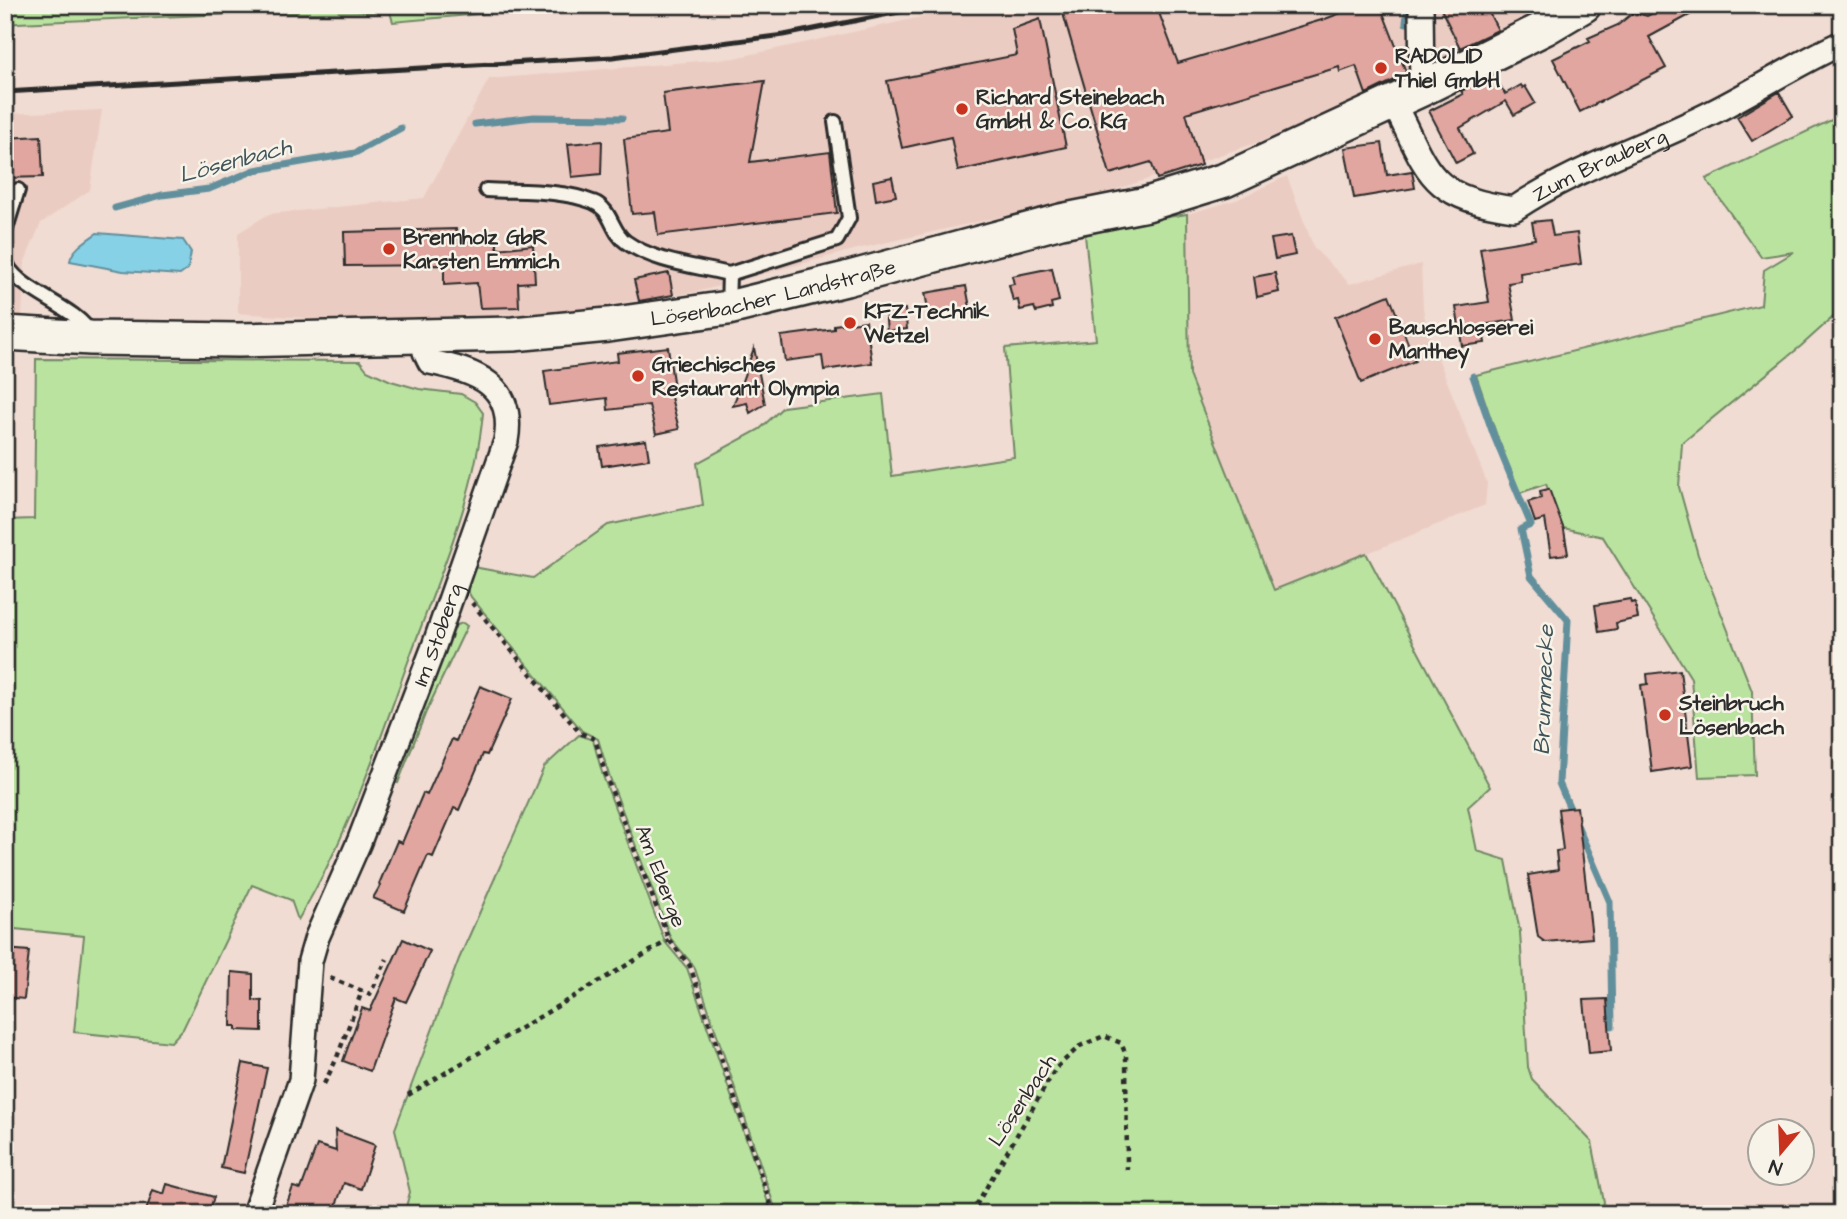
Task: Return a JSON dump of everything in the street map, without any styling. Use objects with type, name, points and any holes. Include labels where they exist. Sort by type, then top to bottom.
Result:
[{"type":"main road","name":"Lösenbacher Landstraße","points":[[5,333],[91,338],[278,340],[513,334],[608,325],[728,308],[1061,221],[1147,204],[1225,180],[1408,95],[1545,28],[1584,5]]},
{"type":"street","points":[[1408,95],[1421,5]]},
{"type":"street","name":"Zum Brauberg","points":[[1408,95],[1420,160],[1436,181],[1446,190],[1468,200],[1514,209],[1545,188],[1714,111],[1796,65],[1842,43]]},
{"type":"street","name":"Im Stoberg","points":[[254,1214],[301,1080],[309,970],[317,937],[359,842],[454,591],[485,506],[509,426],[502,402],[490,383],[465,370],[430,362],[425,352],[423,335]]},
{"type":"lane","points":[[486,190],[571,195],[596,202],[610,215],[623,241],[663,258],[729,274],[836,240],[849,218],[835,122]]},
{"type":"lane","points":[[5,232],[18,190]]},
{"type":"lane","points":[[5,259],[8,267],[30,288],[83,322],[90,330],[91,338]]},
{"type":"lane","points":[[728,308],[729,274]]},
{"type":"path","name":"Am Eberge","points":[[454,591],[477,607],[580,733],[595,739],[606,776],[668,940],[690,966],[774,1214]]},
{"type":"path","points":[[408,1094],[668,940]]},
{"type":"path","points":[[309,970],[370,994],[387,959]]},
{"type":"path","points":[[323,1088],[362,991]]},
{"type":"path","name":"Lösenbach","points":[[971,1214],[1056,1068],[1080,1046],[1104,1037],[1121,1043],[1126,1055],[1127,1170]]},
{"type":"shaded area","points":[[976,5],[1547,5],[1439,67],[1262,141],[1106,193],[857,249],[696,292],[552,313],[331,320],[238,313],[238,233],[269,214],[424,198],[489,79],[735,58]]},
{"type":"shaded area","points":[[102,110],[90,190],[41,223],[25,261],[22,315],[5,313],[5,114]]},
{"type":"shaded area","points":[[1287,176],[1314,248],[1350,284],[1421,264],[1427,330],[1487,483],[1485,505],[1275,591],[1189,375],[1187,214],[1236,200]]},
{"type":"green space","points":[[5,5],[533,5],[480,14],[393,22],[390,12],[230,14],[17,23],[5,26]]},
{"type":"green space","points":[[1842,115],[1842,309],[1682,443],[1679,487],[1698,555],[1752,691],[1755,775],[1699,777],[1691,678],[1603,537],[1563,528],[1546,484],[1520,493],[1476,375],[1761,305],[1764,270],[1794,252],[1761,257],[1706,179]]},
{"type":"green space","points":[[1187,214],[1189,375],[1274,590],[1366,553],[1490,787],[1468,807],[1477,851],[1506,860],[1520,932],[1528,1067],[1532,1079],[1592,1142],[1604,1202],[1600,1214],[777,1214],[694,966],[671,939],[598,739],[582,731],[471,597],[466,587],[473,567],[533,578],[608,525],[703,505],[697,463],[760,429],[783,407],[883,394],[892,476],[1014,457],[1005,348],[1096,340],[1085,235],[1131,223]]},
{"type":"green space","points":[[36,359],[360,361],[367,370],[391,381],[419,389],[461,394],[475,402],[483,413],[472,477],[453,539],[372,761],[332,857],[298,920],[291,900],[252,885],[183,1029],[171,1042],[74,1032],[84,936],[5,928],[5,520],[34,519]]},
{"type":"green space","points":[[463,623],[467,626],[426,712],[398,783],[394,782],[456,625]]},
{"type":"green space","points":[[579,735],[593,740],[603,776],[665,942],[687,968],[772,1214],[404,1214],[410,1192],[395,1129],[459,959],[544,767]]},
{"type":"water","points":[[97,233],[183,240],[191,252],[188,269],[180,275],[123,271],[70,261],[77,249]]},
{"type":"building","points":[[1075,5],[1156,5],[1178,63],[1325,19],[1362,5],[1380,5],[1406,72],[1405,75],[1366,94],[1356,66],[1340,72],[1339,67],[1186,113],[1201,165],[1157,179],[1151,162],[1110,174],[1062,10]]},
{"type":"building","points":[[1439,5],[1485,5],[1498,30],[1460,48]]},
{"type":"building","points":[[1669,5],[1708,5],[1649,37],[1666,68],[1580,112],[1553,59],[1590,41],[1588,38],[1618,25],[1634,12],[1647,16]]},
{"type":"building","points":[[1040,19],[1066,147],[958,171],[951,137],[902,148],[887,81],[1017,55],[1012,29]]},
{"type":"building","points":[[1494,75],[1505,94],[1521,85],[1523,88],[1525,86],[1535,103],[1514,115],[1506,101],[1460,128],[1473,154],[1456,163],[1429,111]]},
{"type":"building","points":[[765,81],[750,162],[830,152],[837,213],[658,235],[655,212],[632,214],[624,139],[668,133],[663,93]]},
{"type":"building","points":[[1779,92],[1793,116],[1752,141],[1737,117]]},
{"type":"building","points":[[41,136],[43,177],[5,178],[5,138]]},
{"type":"building","points":[[602,141],[601,174],[572,177],[568,144]]},
{"type":"building","points":[[1382,143],[1387,175],[1412,171],[1415,188],[1354,198],[1345,148]]},
{"type":"building","points":[[892,177],[896,196],[876,200],[873,181]]},
{"type":"building","points":[[1550,220],[1553,236],[1577,233],[1581,264],[1520,273],[1521,281],[1508,283],[1515,320],[1482,325],[1485,343],[1462,346],[1456,307],[1489,302],[1480,248],[1535,239],[1532,222]]},
{"type":"building","points":[[456,229],[459,242],[497,239],[497,249],[533,245],[535,282],[518,283],[519,307],[480,308],[477,283],[444,285],[444,265],[345,266],[344,232]]},
{"type":"building","points":[[1291,236],[1295,255],[1275,259],[1271,239]]},
{"type":"building","points":[[1052,268],[1059,301],[1051,303],[1052,308],[1036,312],[1034,307],[1020,310],[1018,300],[1013,301],[1009,285],[1014,284],[1012,276]]},
{"type":"building","points":[[669,273],[673,295],[639,301],[634,280]]},
{"type":"building","points":[[1275,273],[1279,292],[1257,297],[1254,277]]},
{"type":"building","points":[[966,286],[971,313],[930,320],[925,293]]},
{"type":"building","name":"Bauschlosserei Manthey","points":[[1389,295],[1415,361],[1361,383],[1335,317]]},
{"type":"building","points":[[905,309],[907,329],[887,331],[885,311]]},
{"type":"building","points":[[866,321],[872,363],[824,370],[822,356],[785,361],[781,336],[834,329],[834,325]]},
{"type":"building","points":[[668,347],[674,388],[669,389],[679,429],[656,434],[649,405],[608,410],[607,398],[549,405],[544,371],[618,361],[617,353]]},
{"type":"building","points":[[754,348],[765,404],[750,413],[747,403],[733,406]]},
{"type":"building","points":[[646,440],[649,459],[602,466],[599,447]]},
{"type":"building","points":[[1549,489],[1564,530],[1568,554],[1551,556],[1545,519],[1535,522],[1528,502],[1541,498],[1540,491]]},
{"type":"building","points":[[1630,599],[1631,603],[1635,602],[1638,618],[1616,623],[1617,629],[1599,632],[1595,605]]},
{"type":"building","name":"Steinbruch Lösenbach","points":[[1680,670],[1692,766],[1652,772],[1641,685],[1648,684],[1647,674]]},
{"type":"building","points":[[480,686],[512,699],[487,755],[483,754],[459,810],[454,808],[433,857],[428,855],[404,911],[373,898],[397,841],[402,843],[423,793],[427,795],[452,739],[456,741]]},
{"type":"building","points":[[1577,807],[1592,938],[1545,942],[1538,937],[1528,875],[1558,870],[1556,851],[1563,850],[1558,809]]},
{"type":"building","points":[[403,939],[430,951],[406,1002],[396,998],[370,1071],[343,1061],[362,1008],[370,1011]]},
{"type":"building","points":[[5,949],[29,951],[24,999],[5,997]]},
{"type":"building","points":[[232,972],[253,974],[253,1000],[262,1001],[262,1031],[236,1030],[236,1026],[231,1026]]},
{"type":"building","points":[[1607,999],[1611,1051],[1589,1053],[1584,1000]]},
{"type":"building","points":[[243,1063],[267,1068],[244,1173],[221,1168]]},
{"type":"building","points":[[335,1130],[375,1145],[361,1189],[344,1183],[333,1214],[283,1214],[293,1187],[301,1189],[317,1145],[336,1151]]},
{"type":"building","points":[[167,1184],[214,1197],[208,1214],[145,1214],[153,1190],[164,1194]]},
{"type":"waterway","name":"Brummecke","points":[[1406,23],[1408,5]]},
{"type":"waterway","name":"Lösenbach","points":[[475,124],[534,117],[622,118]]},
{"type":"waterway","name":"Lösenbach","points":[[115,208],[162,195],[209,189],[255,170],[355,153],[401,128]]},
{"type":"waterway","name":"Brummecke","points":[[1473,376],[1494,436],[1531,525],[1521,529],[1531,576],[1568,620],[1559,783],[1610,902],[1612,1026]]},
{"type":"railway","points":[[5,92],[613,57],[784,35],[923,5]]},
{"type":"place","name":"RADOLID Thiel GmbH","points":[[1381,68]]},
{"type":"place","name":"Richard Steinebach GmbH & Co. KG","points":[[962,109]]},
{"type":"place","name":"Brennholz GbR Karsten Emmich","points":[[389,249]]},
{"type":"place","name":"KFZ-Technik Wetzel","points":[[850,323]]},
{"type":"place","name":"Bauschlosserei Manthey","points":[[1375,339]]},
{"type":"place","name":"Griechisches Restaurant Olympia","points":[[638,376]]},
{"type":"place","name":"Steinbruch Lösenbach","points":[[1665,715]]}]
